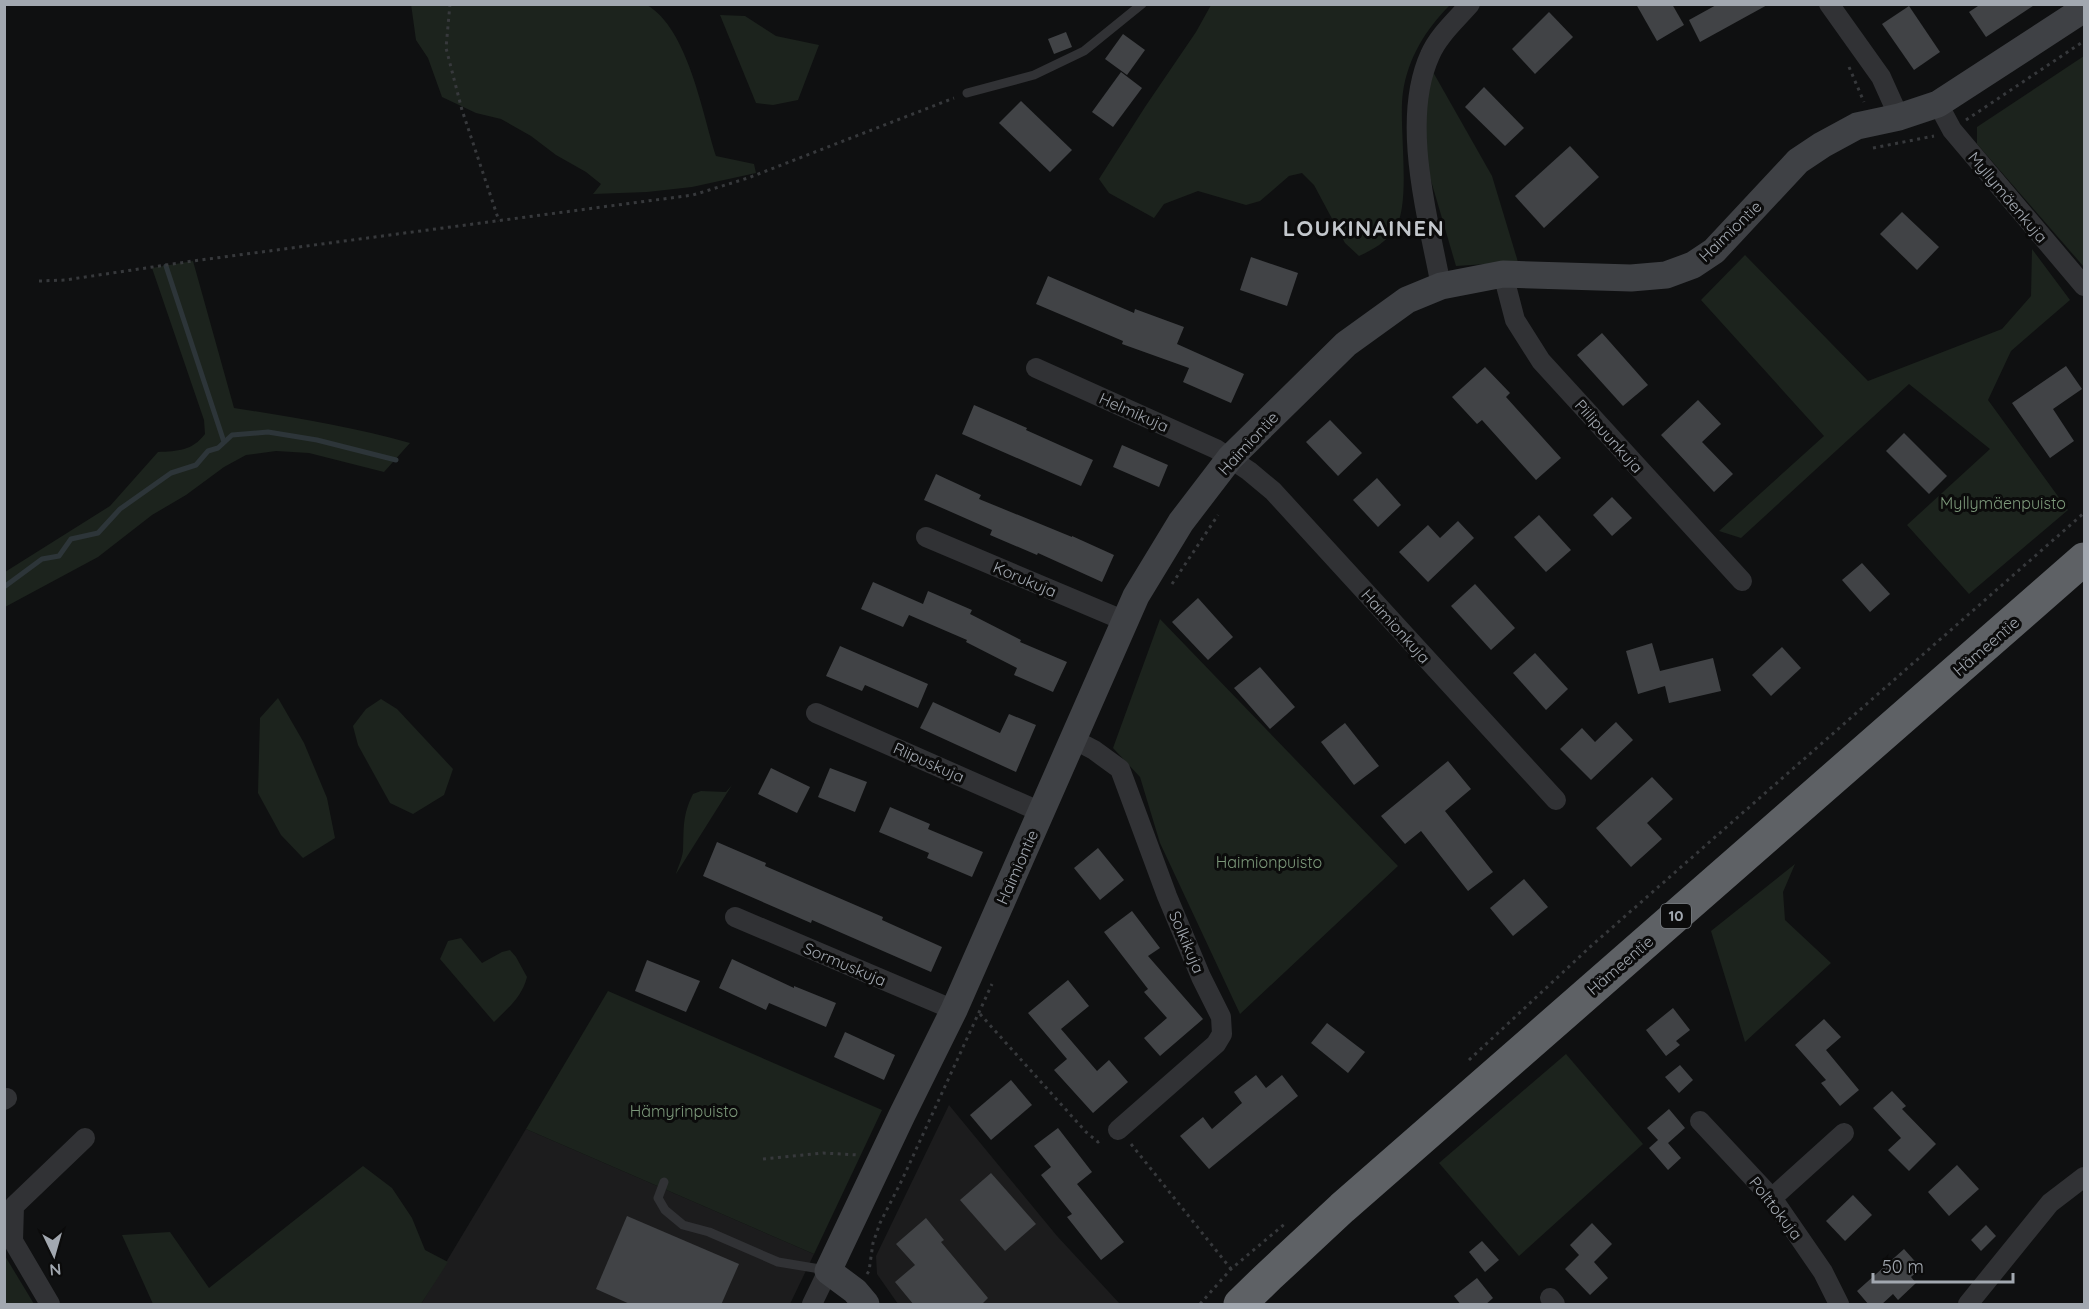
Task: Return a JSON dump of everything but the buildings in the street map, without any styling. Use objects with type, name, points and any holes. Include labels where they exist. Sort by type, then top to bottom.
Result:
[{"type":"highway","name":"Hämeentie","points":[[1240,1305],[1342,1208],[2085,559]]},
{"type":"street","points":[[1441,286],[1417,152],[1416,106],[1420,84],[1430,54],[1440,38],[1470,4]]},
{"type":"street","points":[[1829,4],[1881,77],[1899,117]]},
{"type":"street","name":"Haimiontie","points":[[828,1271],[954,1010],[1136,596],[1181,522],[1230,458],[1346,344],[1407,300],[1441,286],[1503,274],[1631,278],[1666,275],[1693,266],[1713,251],[1798,161],[1857,126],[1872,135],[1899,117],[1938,104],[2085,9]]},
{"type":"street","name":"Myllymäenkuja","points":[[1938,104],[1952,130],[2084,286]]},
{"type":"street","name":"Piilipuunkuja","points":[[1503,274],[1515,320],[1541,361],[1742,581]]},
{"type":"street","name":"Helmikuja","points":[[1036,368],[1216,449],[1230,458]]},
{"type":"street","name":"Haimionkuja","points":[[1230,458],[1273,490],[1556,800]]},
{"type":"street","name":"Korukuja","points":[[926,537],[1125,621]]},
{"type":"street","name":"Riipuskuja","points":[[816,713],[1041,812]]},
{"type":"street","name":"Solkikuja","points":[[1073,739],[1094,750],[1120,769],[1167,896],[1201,977],[1221,1017],[1222,1034],[1216,1044],[1118,1130]]},
{"type":"street","name":"Sormuskuja","points":[[735,917],[954,1010]]},
{"type":"street","name":"Polttokuja","points":[[1700,1121],[1772,1198],[1823,1272],[1839,1305]]},
{"type":"street","points":[[1772,1198],[1844,1133]]},
{"type":"street","points":[[50,1305],[9,1234],[14,1206],[85,1138]]},
{"type":"street","points":[[1968,1305],[2050,1203],[2085,1177]]},
{"type":"street","points":[[812,1305],[828,1271],[855,1291],[866,1305]]},
{"type":"lane","points":[[967,93],[1034,75],[1084,51],[1142,4]]},
{"type":"lane","points":[[664,1182],[658,1198],[665,1210],[683,1225],[709,1232],[778,1262],[828,1271]]},
{"type":"path","points":[[450,4],[446,48],[462,110],[499,221]]},
{"type":"path","points":[[1847,63],[1864,100],[1872,135]]},
{"type":"path","points":[[39,281],[65,280],[693,195],[748,178],[967,93]]},
{"type":"path","points":[[1462,1067],[1590,947],[2085,513]]},
{"type":"path","points":[[763,1159],[823,1152],[866,1156],[879,1164]]},
{"type":"path","points":[[1200,1305],[1231,1269],[1293,1216]]},
{"type":"shaded area","points":[[949,1105],[1057,1236],[1120,1304],[898,1304],[877,1274],[876,1256]]},
{"type":"shaded area","points":[[526,1129],[814,1254],[790,1304],[421,1304]]},
{"type":"green space","points":[[411,4],[647,5],[661,17],[683,52],[699,95],[716,156],[754,164],[756,173],[692,187],[647,192],[593,194],[601,184],[531,136],[501,119],[476,113],[442,97],[428,58],[416,40]]},
{"type":"green space","points":[[1211,5],[1450,5],[1419,45],[1405,79],[1402,106],[1403,201],[1395,229],[1379,245],[1359,256],[1345,243],[1314,185],[1302,173],[1289,176],[1260,201],[1246,205],[1198,191],[1164,204],[1154,218],[1109,193],[1099,179],[1196,32]]},
{"type":"green space","points":[[720,15],[745,16],[776,36],[819,45],[798,100],[773,105],[756,103]]},
{"type":"green space","points":[[2084,56],[2084,267],[1977,144],[1977,127]]},
{"type":"green space","points":[[1433,72],[1492,176],[1518,262],[1456,266],[1427,167],[1423,115]]},
{"type":"green space","name":"Myllymäenpuisto","points":[[2032,249],[2070,300],[2011,351],[1988,400],[2068,510],[1969,594],[1907,525],[1990,449],[1909,384],[1741,538],[1719,531],[1824,436],[1701,300],[1745,255],[1868,381],[2002,329],[2031,296]]},
{"type":"green space","points":[[193,261],[234,408],[322,423],[410,443],[384,472],[309,453],[276,451],[246,455],[152,515],[98,557],[5,607],[5,572],[110,506],[158,452],[190,447],[205,434],[204,420],[152,268]]},
{"type":"green space","name":"Haimionpuisto","points":[[1160,619],[1398,866],[1240,1014],[1160,843],[1140,777],[1113,748]]},
{"type":"green space","points":[[278,698],[304,743],[327,798],[335,838],[303,858],[281,835],[258,793],[260,718]]},
{"type":"green space","points":[[381,699],[397,709],[453,769],[444,795],[413,814],[390,803],[358,745],[353,726],[366,709]]},
{"type":"green space","points":[[732,785],[676,874],[683,851],[685,816],[693,794],[701,791],[726,792]]},
{"type":"green space","points":[[1795,864],[1783,892],[1785,920],[1831,963],[1745,1042],[1711,931]]},
{"type":"green space","points":[[461,938],[482,963],[510,950],[527,977],[518,996],[494,1022],[440,959],[448,941]]},
{"type":"green space","name":"Hämyrinpuisto","points":[[608,991],[882,1110],[814,1254],[526,1129]]},
{"type":"green space","points":[[1566,1054],[1643,1144],[1519,1256],[1439,1163]]},
{"type":"green space","points":[[363,1166],[392,1188],[412,1218],[425,1250],[448,1262],[421,1304],[153,1304],[122,1235],[170,1232],[209,1288]]},
{"type":"green space","points":[[5,1256],[34,1304],[5,1304]]},
{"type":"waterway","points":[[166,266],[224,442]]},
{"type":"waterway","points":[[4,587],[42,559],[59,556],[71,539],[98,533],[120,509],[171,473],[196,465],[208,451],[218,448],[232,435],[268,432],[317,440],[396,460]]},
{"type":"district","name":"LOUKINAINEN","points":[[1364,228]]}]
